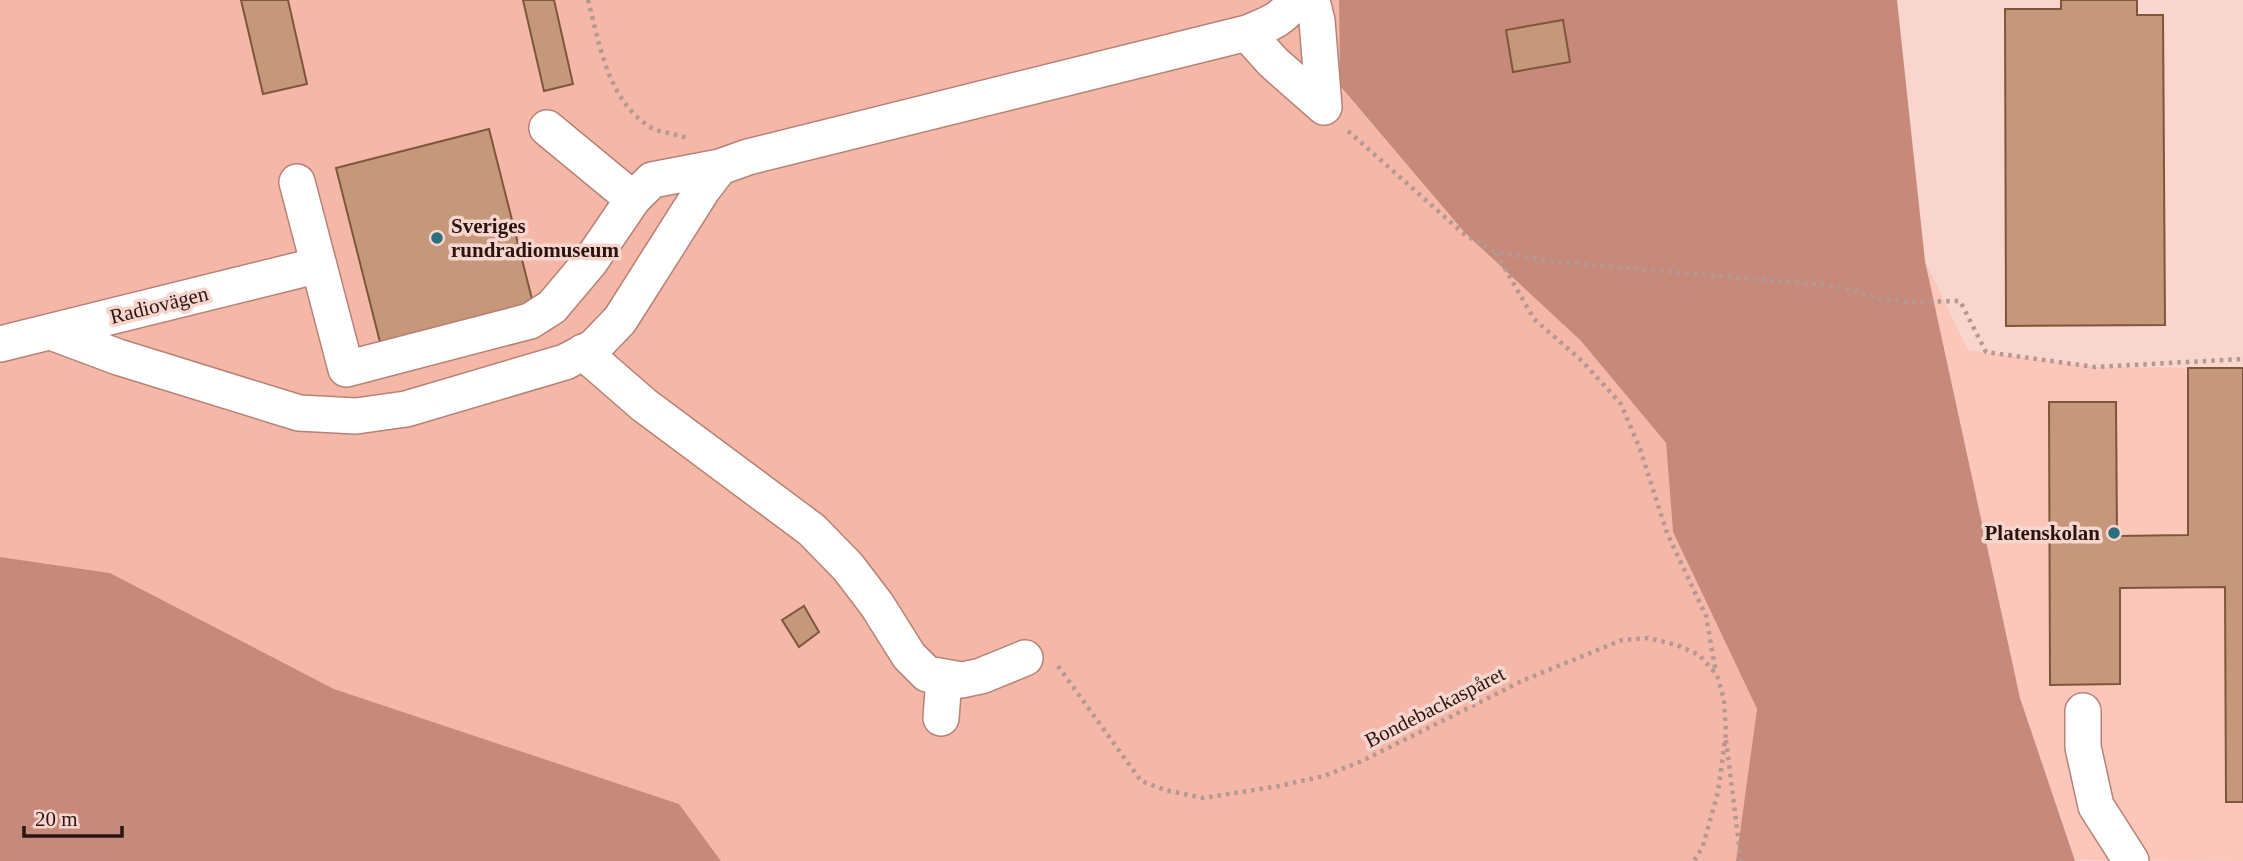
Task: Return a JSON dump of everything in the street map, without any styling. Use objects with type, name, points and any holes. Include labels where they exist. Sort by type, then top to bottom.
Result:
[{"type":"street","points":[[297,182],[346,369],[530,321],[552,307],[590,262],[633,199],[652,180],[720,167],[774,150],[1247,33],[1286,14],[1296,0]]},
{"type":"street","points":[[1312,0],[1317,22],[1324,107]]},
{"type":"street","points":[[1247,33],[1273,62],[1324,107]]},
{"type":"street","points":[[547,128],[633,199]]},
{"type":"street","points":[[51,332],[118,357],[299,412],[356,416],[406,409],[565,362],[594,347],[620,320],[703,189],[720,167]]},
{"type":"street","name":"Radiovägen","points":[[0,344],[319,265]]},
{"type":"street","points":[[583,352],[644,405],[812,530],[855,577],[877,605],[909,656],[928,674],[962,680],[981,676],[1025,658]]},
{"type":"street","points":[[941,718],[944,678]]},
{"type":"street","points":[[2083,711],[2083,747],[2096,806],[2131,861]]},
{"type":"path","points":[[588,0],[600,48],[621,100],[634,117],[655,130],[683,136],[706,150],[720,167]]},
{"type":"path","points":[[1324,107],[1464,234],[1495,253],[1557,262],[1835,286],[1880,299],[1907,302],[1960,301],[1986,352],[2095,367],[2243,359]]},
{"type":"path","points":[[1495,253],[1534,319],[1582,361],[1621,404],[1640,449],[1667,533],[1706,616],[1724,700],[1741,861]]},
{"type":"path","name":"Bondebackaspåret","points":[[1025,658],[1041,657],[1058,665],[1141,781],[1165,790],[1203,798],[1324,776],[1362,761],[1524,680],[1622,640],[1648,638],[1677,645],[1699,655],[1717,675]]},
{"type":"path","points":[[1694,861],[1703,846],[1718,792],[1726,733]]},
{"type":"shaded area","points":[[0,0],[1339,0],[1340,87],[1465,233],[1581,341],[1666,443],[1673,532],[1757,709],[1736,861],[721,861],[679,804],[334,689],[110,573],[0,557]]},
{"type":"shaded area","points":[[1339,0],[1897,0],[1925,261],[2020,698],[2075,861],[1736,861],[1757,709],[1673,532],[1666,443],[1581,341],[1465,233],[1340,86]]},
{"type":"shaded area","name":"Platenskolan","points":[[1925,261],[1968,350],[2095,367],[2243,368],[2243,861],[2074,860],[2020,698]]},
{"type":"shaded area","points":[[0,557],[110,573],[334,689],[679,804],[721,861],[0,861]]},
{"type":"building","points":[[241,0],[288,0],[307,84],[263,94]]},
{"type":"building","points":[[523,0],[554,0],[573,84],[544,91]]},
{"type":"building","points":[[2061,0],[2137,0],[2137,15],[2163,15],[2165,325],[2006,326],[2005,9],[2061,9]]},
{"type":"building","points":[[1563,20],[1570,62],[1513,72],[1506,30]]},
{"type":"building","points":[[489,129],[535,311],[382,350],[336,168]]},
{"type":"building","points":[[2188,368],[2243,368],[2243,802],[2226,802],[2225,587],[2120,588],[2120,684],[2050,685],[2049,402],[2116,402],[2117,536],[2188,535]]},
{"type":"building","points":[[804,606],[819,632],[799,647],[782,620]]},
{"type":"place","name":"Sveriges rundradiomuseum","points":[[437,238]]},
{"type":"place","name":"Platenskolan","points":[[2114,533]]}]
